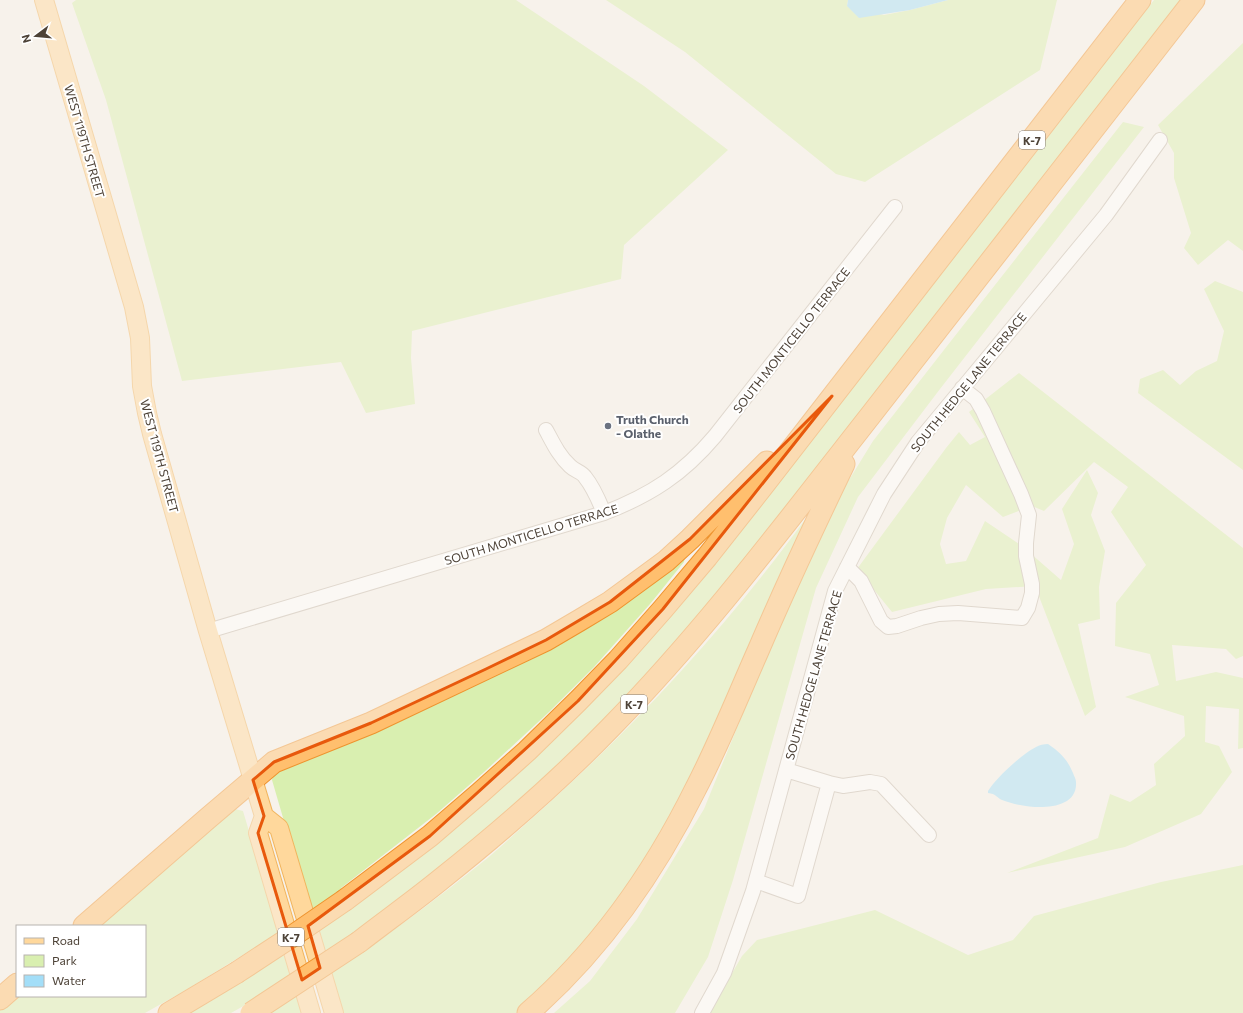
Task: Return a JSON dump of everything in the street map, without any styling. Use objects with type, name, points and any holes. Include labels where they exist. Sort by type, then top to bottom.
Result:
[{"type":"highway","name":"K-7","points":[[169,1013],[236,973],[344,900],[430,836],[526,751],[618,660],[707,557],[1140,0]]},
{"type":"highway","name":"K-7","points":[[251,1013],[359,942],[438,882],[553,783],[651,686],[732,592],[795,513],[1194,0]]},
{"type":"highway","points":[[85,925],[274,762],[371,723],[486,669],[546,640],[610,602],[666,561],[690,540],[832,396]]},
{"type":"highway","points":[[528,1013],[570,973],[604,934],[629,902],[656,862],[678,824],[697,787],[818,518],[865,422]]},
{"type":"highway","points":[[0,999],[16,985]]},
{"type":"main road","name":"WEST 119TH STREET","points":[[44,0],[134,307],[140,338],[142,386],[147,413],[208,631],[264,816]]},
{"type":"main road","points":[[311,1013],[258,833],[264,816],[279,828],[334,1013]]},
{"type":"street","name":"SOUTH HEDGE LANE TERRACE","points":[[702,1013],[724,973],[756,881],[835,591],[884,494],[918,442],[1106,215],[1160,140]]},
{"type":"street","name":"SOUTH MONTICELLO TERRACE","points":[[208,631],[604,513],[629,504],[653,491],[688,466],[702,453],[895,207]]},
{"type":"street","points":[[847,567],[861,581],[881,621],[888,627],[933,616],[952,614],[1022,618],[1028,608],[1032,594],[1032,584],[1026,556],[1029,515],[1021,494],[976,399],[962,388]]},
{"type":"street","points":[[546,430],[555,448],[562,457],[572,468],[584,475],[595,492],[604,513]]},
{"type":"street","points":[[786,770],[843,786],[870,782],[881,784],[929,835]]},
{"type":"street","points":[[756,881],[798,896],[829,783]]},
{"type":"highlighted area","points":[[832,396],[663,609],[578,701],[430,836],[308,926],[320,968],[302,980],[258,833],[264,816],[253,780],[274,762],[371,723],[486,669],[546,640],[610,602],[690,539]]},
{"type":"green space","points":[[76,0],[516,0],[644,86],[728,150],[624,245],[621,279],[412,331],[411,358],[415,404],[366,413],[341,362],[182,381],[106,100],[72,3]]},
{"type":"green space","points":[[606,0],[848,0],[847,6],[884,15],[948,0],[1057,0],[1040,70],[865,182],[836,174],[685,52]]},
{"type":"green space","points":[[1154,0],[1181,0],[784,510],[703,611],[635,688],[519,801],[430,875],[356,931],[367,949],[424,908],[486,859],[568,786],[678,675],[746,596],[809,514],[672,822],[610,916],[518,1013],[340,1013],[272,780],[273,776],[280,771],[355,738],[686,551],[684,562],[650,604],[594,667],[549,712],[436,814],[341,888],[349,907],[538,754],[611,683],[710,571]]},
{"type":"green space","points":[[1243,43],[1243,251],[1228,240],[1198,265],[1184,248],[1191,233],[1174,178],[1174,153],[1158,125]]},
{"type":"green space","points":[[1123,122],[1144,127],[858,497],[816,588],[733,880],[708,957],[675,1013],[554,1013],[590,981],[637,919],[704,809],[763,664],[825,519],[873,441]]},
{"type":"green space","points":[[1215,281],[1243,292],[1243,470],[1138,393],[1140,379],[1163,370],[1180,385],[1196,371],[1217,361],[1224,331],[1204,289]]},
{"type":"green space","points":[[1019,373],[1243,548],[1243,656],[1236,659],[1226,649],[1172,645],[1176,681],[1216,672],[1243,678],[1243,748],[1238,749],[1239,709],[1206,706],[1205,742],[1219,746],[1232,772],[1201,814],[1125,847],[1007,873],[1098,838],[1110,794],[1130,802],[1156,785],[1154,764],[1185,736],[1184,716],[1125,697],[1159,685],[1150,654],[1115,646],[1116,603],[1146,565],[1111,512],[1128,487],[1094,462],[1044,511],[1032,506],[1003,517],[966,485],[947,518],[940,544],[946,564],[966,561],[985,521],[1022,546],[1061,580],[1074,544],[1062,509],[1087,470],[1098,493],[1091,515],[1105,551],[1099,587],[1100,619],[1078,624],[1096,707],[1085,716],[1035,586],[986,589],[892,612],[857,569],[959,432],[970,445],[985,437],[969,412]]},
{"type":"green space","points":[[235,809],[243,811],[303,1013],[262,1013],[256,999],[231,1013],[189,1013],[257,971],[251,950],[145,1013],[0,1013],[0,1008],[16,997],[146,997],[146,925],[95,925]]},
{"type":"green space","points":[[1243,865],[1243,1013],[709,1013],[742,956],[757,940],[875,910],[968,955],[1013,940],[1034,916],[1161,882]]},
{"type":"water","points":[[848,0],[948,0],[910,10],[859,18],[847,6]]},
{"type":"water","points":[[1048,744],[1057,750],[1073,773],[1076,782],[1075,791],[1071,798],[1056,806],[1037,807],[1011,803],[988,793],[1003,773],[1030,750],[1037,746]]},
{"type":"place","name":"Truth Church - Olathe","points":[[608,426]]}]
